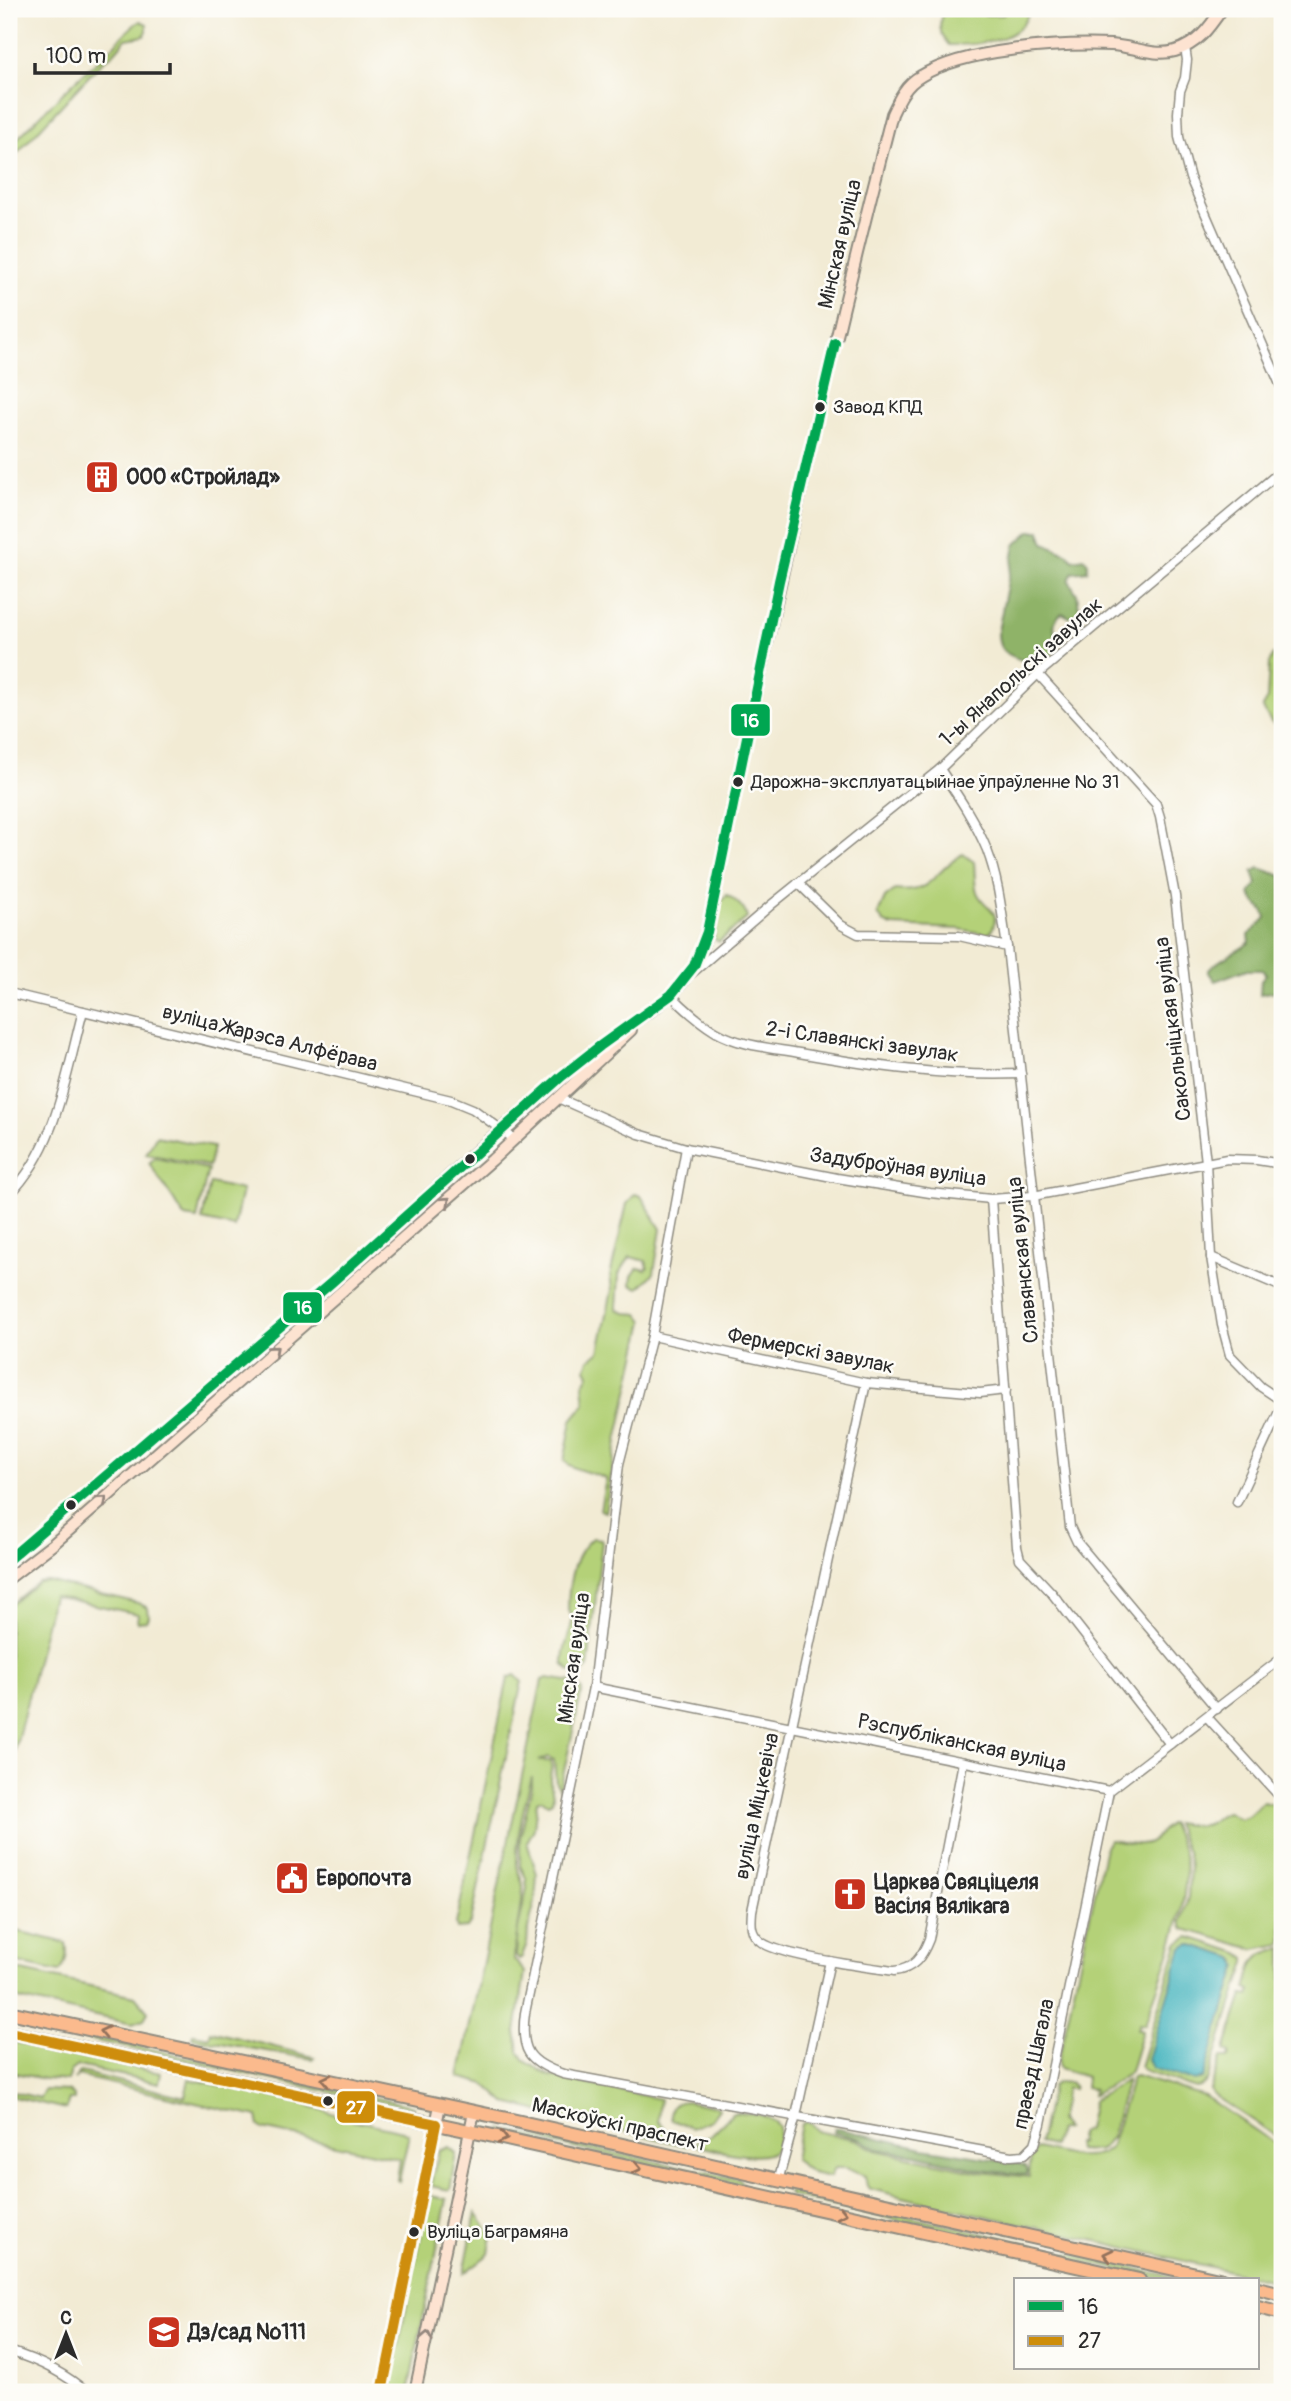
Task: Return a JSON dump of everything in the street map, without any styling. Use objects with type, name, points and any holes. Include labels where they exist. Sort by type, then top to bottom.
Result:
[{"type":"main road","points":[[1185,47],[1199,39],[1222,9]]},
{"type":"main road","name":"Мінская вуліца","points":[[648,1013],[671,995],[686,978],[703,946],[779,581],[872,192],[892,114],[899,99],[909,85],[933,70],[1005,51],[1057,45],[1115,46],[1160,52],[1171,52],[1185,47]]},
{"type":"main road","points":[[9,1559],[306,1305],[544,1091],[648,1013]]},
{"type":"main road","points":[[9,1578],[514,1139],[648,1013]]},
{"type":"main road","points":[[544,1091],[558,1098]]},
{"type":"main road","points":[[24,1545],[36,1557]]},
{"type":"main road","name":"Маскоўскі праспект","points":[[9,2012],[474,2112],[1214,2278]]},
{"type":"main road","name":"Маскоўскі праспект","points":[[9,2032],[1130,2278]]},
{"type":"main road","points":[[382,2392],[440,2105]]},
{"type":"main road","points":[[415,2392],[474,2112]]},
{"type":"main road","points":[[775,2198],[778,2180]]},
{"type":"main road","points":[[1260,2288],[1282,2294]]},
{"type":"main road","points":[[1260,2308],[1282,2313]]},
{"type":"street","points":[[1185,47],[1185,78],[1180,91],[1178,113],[1179,136],[1190,178],[1282,389]]},
{"type":"street","name":"1-ы Янапольскі завулак","points":[[686,978],[798,883],[940,769],[1038,674],[1282,470]]},
{"type":"street","name":"Сакольніцкая вуліца","points":[[1038,674],[1156,804],[1175,896],[1206,1162],[1211,1257],[1222,1325],[1230,1354],[1261,1387],[1282,1403]]},
{"type":"street","name":"Славянская вуліца","points":[[940,769],[969,811],[996,878],[1007,947],[1070,1527],[1077,1542],[1217,1709]]},
{"type":"street","points":[[798,883],[841,925],[858,934],[958,936],[1007,947]]},
{"type":"street","name":"вуліца Жарэса Алфёрава","points":[[9,993],[451,1100],[473,1109],[514,1139]]},
{"type":"street","name":"2-і Славянскі завулак","points":[[671,995],[690,1014],[717,1033],[742,1043],[870,1066],[976,1076],[1021,1074]]},
{"type":"street","points":[[9,1195],[35,1161],[54,1123],[83,1011]]},
{"type":"street","name":"Задуброўная вуліца","points":[[558,1098],[639,1134],[685,1148],[837,1178],[930,1193],[991,1199],[1033,1196],[1206,1162],[1240,1159],[1282,1164]]},
{"type":"street","name":"Мінская вуліца","points":[[685,1148],[652,1336],[619,1464],[593,1687],[525,2013],[523,2037],[526,2051],[542,2066],[564,2074],[796,2116]]},
{"type":"street","name":"Славянская вуліца","points":[[991,1199],[1020,1559],[1051,1592],[1170,1744]]},
{"type":"street","points":[[1211,1257],[1282,1287]]},
{"type":"street","name":"Фермерскі завулак","points":[[652,1336],[866,1383],[980,1393],[1006,1390]]},
{"type":"street","name":"вуліца Міцкевіча","points":[[830,1961],[774,1949],[761,1942],[750,1926],[866,1383]]},
{"type":"street","points":[[1237,1502],[1282,1403]]},
{"type":"street","points":[[1109,1791],[1282,1658]]},
{"type":"street","name":"Рэспубліканская вуліца","points":[[593,1687],[1109,1791]]},
{"type":"street","points":[[1207,1717],[1282,1799]]},
{"type":"street","points":[[778,2180],[796,2116],[830,1961],[894,1971],[915,1964],[924,1952],[929,1939],[962,1762]]},
{"type":"street","name":"праезд Шагала","points":[[796,2116],[1011,2155],[1024,2155],[1031,2149],[1041,2124],[1109,1791]]},
{"type":"street","points":[[9,2351],[52,2369],[75,2382],[86,2392]]},
{"type":"green space","points":[[943,9],[971,9],[987,15],[1003,15],[1005,9],[1029,9],[1025,20],[1009,35],[985,42],[949,45],[940,28]]},
{"type":"green space","points":[[140,21],[147,24],[144,36],[126,39],[9,162],[9,147]]},
{"type":"green space","points":[[1030,531],[1040,531],[1044,543],[1068,554],[1073,560],[1084,558],[1088,563],[1087,571],[1072,573],[1069,581],[1077,594],[1080,616],[1075,620],[1062,613],[1058,617],[1054,626],[1055,648],[1052,655],[1041,662],[1028,662],[1005,652],[998,635],[1015,545]]},
{"type":"green space","points":[[1273,655],[1282,656],[1282,730],[1271,722],[1262,707],[1267,699],[1269,664]]},
{"type":"green space","points":[[963,854],[974,862],[977,892],[994,913],[991,932],[987,934],[959,929],[892,926],[883,922],[878,914],[885,898],[895,890],[908,891],[926,885]]},
{"type":"green space","points":[[1259,868],[1282,876],[1282,990],[1260,994],[1261,980],[1266,974],[1262,970],[1244,970],[1215,981],[1208,971],[1250,942],[1249,935],[1266,918],[1250,893],[1257,884],[1253,872]]},
{"type":"green space","points":[[727,895],[740,905],[747,918],[719,942],[714,939],[715,922],[718,909]]},
{"type":"green space","points":[[156,1136],[213,1147],[209,1166],[146,1154]]},
{"type":"green space","points":[[155,1158],[208,1169],[197,1219],[185,1217],[149,1163]]},
{"type":"green space","points":[[210,1183],[242,1190],[234,1227],[202,1220]]},
{"type":"green space","points":[[635,1194],[641,1196],[661,1229],[654,1273],[639,1288],[631,1285],[632,1276],[638,1268],[646,1270],[648,1267],[646,1261],[630,1257],[619,1274],[617,1309],[625,1313],[639,1314],[644,1321],[617,1441],[605,1512],[600,1510],[606,1479],[564,1461],[572,1420],[585,1404],[583,1385],[589,1374],[586,1368],[589,1360],[599,1352],[612,1290],[610,1276],[627,1204]]},
{"type":"green space","points":[[592,1538],[601,1539],[602,1542],[588,1667],[582,1673],[570,1671],[563,1664],[563,1658],[573,1617],[568,1610],[572,1571],[580,1553]]},
{"type":"green space","points":[[47,1581],[138,1603],[148,1608],[149,1617],[146,1621],[137,1622],[138,1614],[53,1596],[9,1774],[9,1606],[38,1582]]},
{"type":"green space","points":[[515,1675],[522,1681],[471,1922],[467,1928],[457,1929],[508,1678]]},
{"type":"green space","points":[[547,1678],[573,1682],[582,1690],[560,1789],[556,1783],[554,1760],[548,1757],[539,1761],[551,1761],[553,1799],[548,1804],[541,1799],[537,1801],[534,1829],[527,1842],[537,1874],[527,1944],[519,1960],[516,1956],[518,1929],[527,1888],[520,1866],[520,1838],[532,1777],[519,1830],[517,1863],[523,1889],[514,1960],[525,1972],[516,2032],[519,2051],[525,2061],[550,2076],[660,2099],[658,2121],[673,2138],[691,2142],[686,2146],[506,2103],[485,2084],[459,2077],[542,1680]]},
{"type":"green space","points":[[1263,1802],[1272,1804],[1282,1813],[1282,1944],[1254,1949],[1184,1929],[1181,1922],[1188,1897],[1190,1867],[1188,1854],[1175,1823],[1203,1825],[1228,1812],[1240,1819],[1248,1816]]},
{"type":"green space","points":[[1169,1824],[1183,1851],[1186,1878],[1173,1943],[1145,2025],[1139,2024],[1137,2029],[1142,2031],[1130,2071],[1093,2095],[1094,2089],[1085,2087],[1086,2077],[1059,2068],[1058,2063],[1105,1847],[1109,1840],[1134,1844],[1152,1841]]},
{"type":"green space","points":[[9,1929],[66,1943],[66,1959],[59,1972],[9,1961]]},
{"type":"green space","points":[[1189,1937],[1239,1953],[1246,1958],[1207,2081],[1195,2088],[1146,2072],[1140,2067],[1178,1944]],"holes":[[[1190,1944],[1237,1961],[1200,2080]]]},
{"type":"green space","points":[[1282,1948],[1282,2140],[1212,2094],[1210,2090],[1221,2058],[1229,2058],[1230,2053],[1225,2050],[1243,1995],[1249,1996],[1251,1991],[1246,1989],[1255,1960]]},
{"type":"green space","points":[[9,1968],[135,1996],[148,2011],[144,2020],[132,2024],[9,1997]]},
{"type":"green space","points":[[9,2018],[413,2106],[412,2110],[9,2022]]},
{"type":"green space","points":[[211,2031],[314,2057],[312,2059],[192,2038],[193,2034],[209,2037]]},
{"type":"green space","points":[[9,2041],[161,2073],[159,2083],[78,2066],[71,2071],[68,2081],[9,2072]]},
{"type":"green space","points":[[80,2072],[185,2097],[189,2079],[295,2101],[349,2119],[403,2131],[409,2134],[399,2181],[400,2159],[263,2129],[259,2126],[257,2117],[78,2076],[74,2080]]},
{"type":"green space","points":[[1132,2077],[1204,2096],[1282,2148],[1282,2283],[871,2189],[867,2186],[865,2176],[845,2168],[834,2168],[830,2177],[812,2173],[794,2159],[801,2124],[806,2122],[811,2123],[817,2131],[857,2140],[875,2150],[980,2172],[1029,2177],[1031,2155],[1037,2148],[1086,2157],[1096,2156],[1111,2146]]},
{"type":"green space","points":[[1127,2080],[1111,2137],[1103,2148],[1097,2151],[1077,2150],[1076,2143],[1080,2143],[1079,2134],[1087,2129],[1093,2101]]},
{"type":"green space","points":[[1058,2082],[1070,2083],[1074,2089],[1066,2088],[1059,2121],[1065,2129],[1058,2130],[1053,2146],[1039,2143],[1052,2086]]},
{"type":"green space","points":[[44,2090],[68,2091],[74,2096],[74,2100],[69,2100],[66,2109],[9,2096],[9,2091],[40,2098]]},
{"type":"green space","points":[[686,2101],[719,2109],[711,2120],[692,2128],[672,2120],[673,2106]]},
{"type":"green space","points":[[733,2113],[758,2115],[775,2122],[779,2126],[776,2148],[771,2153],[751,2156],[696,2145],[698,2140],[710,2136]]},
{"type":"green space","points":[[835,2128],[923,2148],[1017,2163],[1026,2166],[1028,2172],[1025,2175],[981,2170],[877,2149],[860,2139],[834,2132]]},
{"type":"green space","points":[[502,2129],[739,2179],[742,2183],[741,2185],[502,2132]]},
{"type":"green space","points":[[449,2147],[456,2153],[450,2190],[430,2186],[439,2151]]},
{"type":"green space","points":[[792,2190],[1177,2278],[1155,2278],[790,2196],[788,2192]]},
{"type":"green space","points":[[429,2196],[447,2199],[408,2392],[389,2392]]},
{"type":"green space","points":[[476,2213],[492,2235],[489,2254],[464,2273]]},
{"type":"water","points":[[1190,1944],[1234,1958],[1238,1965],[1203,2078],[1195,2081],[1152,2068],[1148,2059],[1182,1948]]},
{"type":"transit line","name":"16","points":[[9,1559],[331,1283],[562,1076],[671,995],[694,966],[707,932],[779,581],[835,343]]},
{"type":"transit line","name":"27","points":[[9,2032],[436,2124],[382,2392]]},
{"type":"place","name":"Завод КПД","points":[[820,407]]},
{"type":"place","name":"ООО «Стройлад»","points":[[102,477]]},
{"type":"place","name":"Дарожна-эксплуатацыйнае ўпраўленне № 31","points":[[738,782]]},
{"type":"place","name":"Европочта","points":[[292,1878]]},
{"type":"place","name":"Царква Свяціцеля Васіля Вялікага","points":[[850,1894]]},
{"type":"place","name":"Вуліца Баграмяна","points":[[414,2232]]},
{"type":"place","name":"Дз/сад №111","points":[[164,2332]]}]
